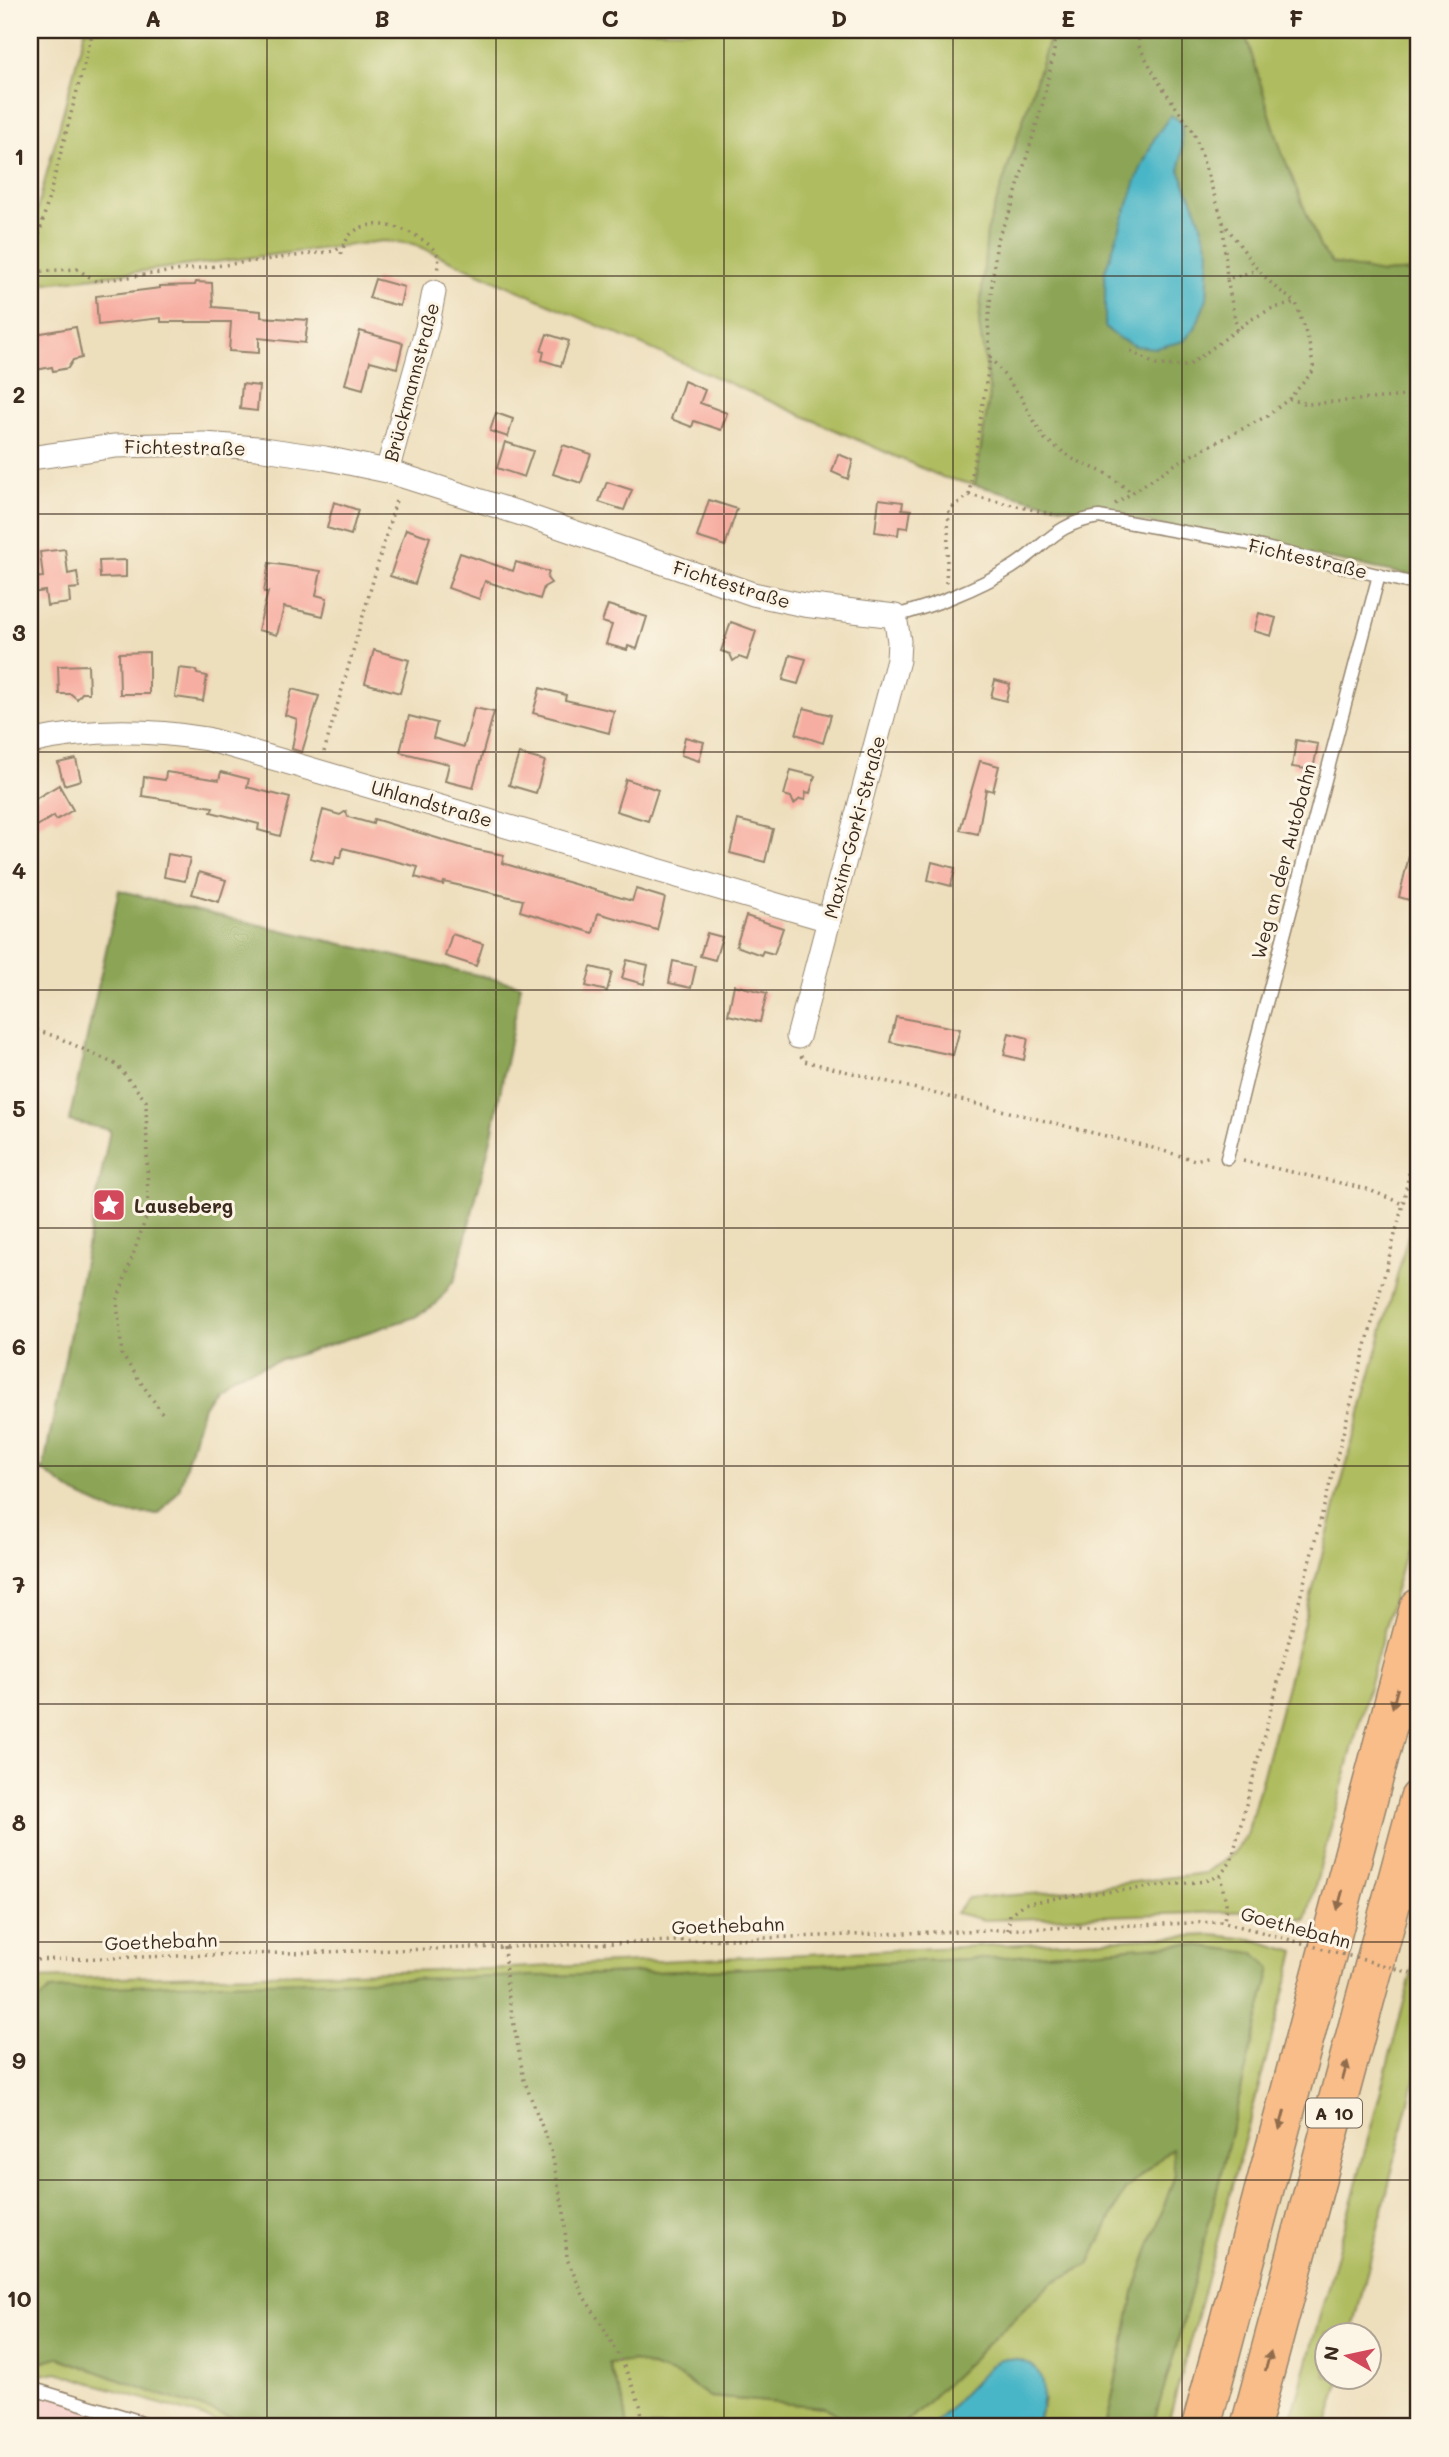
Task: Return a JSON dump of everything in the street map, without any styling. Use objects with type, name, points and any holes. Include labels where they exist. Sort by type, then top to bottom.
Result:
[{"type":"highway","name":"A 10","points":[[1201,2427],[1419,1608]]},
{"type":"highway","name":"A 10","points":[[1250,2427],[1419,1799]]},
{"type":"street","name":"Brückmannstraße","points":[[395,474],[434,292]]},
{"type":"street","name":"Fichtestraße","points":[[30,458],[115,446],[204,444],[257,448],[325,458],[395,474],[544,521],[753,594],[804,605],[895,615]]},
{"type":"street","name":"Maxim-Gorki-Straße","points":[[798,1037],[898,660],[899,640],[895,615]]},
{"type":"street","name":"Uhlandstraße","points":[[30,742],[61,735],[116,730],[165,732],[207,739],[829,920]]},
{"type":"lane","name":"Fichtestraße","points":[[895,615],[945,600],[1012,568],[1061,528],[1079,520],[1099,517],[1245,543],[1419,585]]},
{"type":"lane","name":"Weg an der Autobahn","points":[[1227,1158],[1379,575]]},
{"type":"lane","points":[[30,2388],[158,2427]]},
{"type":"path","points":[[93,30],[33,258],[35,266],[42,271],[77,269],[96,281],[335,251],[344,245]]},
{"type":"path","points":[[945,600],[949,510],[969,495],[990,357],[988,321],[997,239],[1012,209],[1029,152],[1054,52],[1055,30]]},
{"type":"path","points":[[1138,30],[1139,46],[1145,58],[1194,133],[1223,222],[1227,279],[1237,330]]},
{"type":"path","points":[[990,357],[1021,397],[1045,439],[1073,459],[1107,474],[1131,492],[1177,463],[1267,416],[1289,399],[1314,370],[1310,343],[1296,303],[1258,270],[1223,222]]},
{"type":"path","points":[[341,254],[352,234],[364,227],[378,225],[416,235],[429,243],[439,257],[434,292]]},
{"type":"path","points":[[1227,279],[1258,270]]},
{"type":"path","points":[[1131,351],[1156,365],[1188,366],[1250,320],[1273,307],[1296,303]]},
{"type":"path","points":[[1289,399],[1308,404],[1419,394]]},
{"type":"path","points":[[318,771],[395,474]]},
{"type":"path","points":[[969,495],[1079,520]]},
{"type":"path","points":[[30,1028],[57,1037],[117,1065],[146,1101],[148,1212],[117,1301],[122,1355],[162,1413]]},
{"type":"path","points":[[798,1037],[799,1051],[804,1062],[1195,1160],[1211,1156],[1227,1158],[1367,1189],[1403,1204]]},
{"type":"path","points":[[1008,1930],[1010,1914],[1023,1904],[1099,1892],[1205,1881],[1220,1875],[1231,1862],[1403,1204],[1419,1123]]},
{"type":"path","points":[[1220,1875],[1226,1903],[1224,1923]]},
{"type":"path","name":"Goethebahn","points":[[30,1960],[1224,1923],[1419,1975]]},
{"type":"path","points":[[505,1947],[507,1987],[524,2080],[551,2150],[564,2213],[567,2259],[584,2297],[626,2370],[640,2405],[644,2427]]},
{"type":"shaded area","points":[[30,2387],[47,2390],[172,2427],[30,2427]]},
{"type":"green space","points":[[85,30],[1052,30],[987,232],[979,324],[990,392],[975,485],[942,477],[413,244],[383,241],[30,285],[30,236]]},
{"type":"green space","points":[[1052,30],[1244,30],[1281,150],[1320,247],[1332,263],[1381,273],[1419,271],[1419,577],[1037,501],[975,485],[990,392],[979,324],[987,232]],"holes":[[[1181,122],[1180,172],[1197,211],[1209,251],[1207,298],[1195,328],[1105,271],[1118,237]]]},
{"type":"green space","points":[[1244,30],[1419,30],[1419,271],[1381,273],[1332,264],[1320,247],[1281,150]]},
{"type":"green space","points":[[119,890],[181,907],[521,985],[492,1135],[455,1279],[436,1304],[415,1317],[235,1375],[215,1388],[203,1406],[179,1490],[159,1514],[116,1513],[75,1494],[43,1471],[30,1467],[43,1470],[110,1130],[69,1121]]},
{"type":"green space","points":[[1419,1187],[1419,1501],[1306,1920],[1257,1911],[984,1920],[956,1913],[968,1898],[1045,1893],[1205,1873],[1235,1852],[1247,1834]]},
{"type":"green space","points":[[1212,1935],[1251,1939],[1295,1952],[1167,2427],[1152,2427],[1200,2256],[1271,1968],[1187,1944],[991,1958],[582,1975],[50,1990],[30,2008],[30,1979],[488,1969]]},
{"type":"green space","points":[[1187,1944],[1254,1953],[1271,1968],[1200,2256],[1152,2427],[1106,2427],[1135,2288],[1175,2175],[1172,2148],[1124,2191],[1089,2264],[1051,2283],[901,2427],[858,2427],[825,2407],[710,2397],[681,2377],[634,2361],[609,2364],[624,2404],[628,2427],[263,2427],[152,2392],[58,2357],[30,2365],[30,2008],[50,1990],[174,1984],[582,1975],[991,1958]]},
{"type":"green space","points":[[1419,1945],[1419,2061],[1355,2320],[1319,2320]]},
{"type":"green space","points":[[1173,2147],[1175,2175],[1135,2288],[1106,2427],[1037,2427],[1044,2400],[991,2365],[932,2427],[901,2427],[1051,2283],[1089,2264],[1124,2191]]},
{"type":"green space","points":[[1312,2344],[1312,2390],[1338,2390],[1327,2427],[1289,2427]]},
{"type":"green space","points":[[58,2357],[152,2392],[263,2427],[235,2427],[57,2372],[30,2377],[30,2365]]},
{"type":"green space","points":[[634,2361],[681,2377],[710,2397],[825,2407],[858,2427],[628,2427],[624,2404],[609,2364]]},
{"type":"water","points":[[1171,115],[1181,122],[1180,172],[1197,211],[1209,251],[1207,298],[1195,328],[1184,341],[1156,348],[1136,346],[1118,338],[1105,327],[1105,271],[1138,175],[1155,137]]},
{"type":"water","points":[[1000,2359],[1029,2363],[1041,2379],[1042,2401],[1037,2427],[932,2427],[991,2365]]},
{"type":"building","points":[[375,279],[404,287],[400,306],[369,298]]},
{"type":"building","points":[[196,282],[212,283],[213,307],[261,311],[261,317],[308,320],[305,343],[259,338],[259,353],[229,351],[231,322],[161,322],[161,318],[98,325],[96,296],[160,286],[195,285]]},
{"type":"building","points":[[76,327],[82,358],[73,360],[68,368],[53,371],[52,367],[30,371],[30,335]]},
{"type":"building","points":[[360,331],[403,343],[397,368],[370,361],[363,389],[345,384]]},
{"type":"building","points":[[547,334],[569,341],[561,366],[542,360],[544,352],[541,351]]},
{"type":"building","points":[[684,381],[705,390],[700,403],[727,413],[721,430],[694,421],[692,427],[671,419]]},
{"type":"building","points":[[242,384],[259,386],[257,411],[240,409]]},
{"type":"building","points":[[496,413],[513,419],[508,437],[490,431]]},
{"type":"building","points":[[505,442],[533,451],[524,477],[497,468]]},
{"type":"building","points":[[563,445],[591,454],[581,483],[553,474]]},
{"type":"building","points":[[838,454],[853,460],[848,479],[832,472]]},
{"type":"building","points":[[607,482],[632,490],[624,510],[599,502]]},
{"type":"building","points":[[879,499],[903,502],[902,509],[911,510],[908,528],[899,527],[898,535],[875,532]]},
{"type":"building","points":[[709,500],[737,509],[725,546],[697,537]]},
{"type":"building","points":[[334,502],[358,510],[351,535],[327,528]]},
{"type":"building","points":[[406,529],[430,537],[415,584],[390,576]]},
{"type":"building","points":[[65,549],[68,574],[77,572],[79,588],[69,589],[70,603],[47,606],[45,591],[31,593],[30,578],[43,577],[40,552]]},
{"type":"building","points":[[460,553],[513,571],[516,562],[549,572],[547,578],[551,583],[544,587],[540,599],[485,581],[479,599],[448,588]]},
{"type":"building","points":[[126,560],[126,577],[100,578],[99,561]]},
{"type":"building","points":[[269,563],[321,571],[316,595],[327,598],[323,616],[284,607],[277,635],[258,630],[268,592],[264,592]]},
{"type":"building","points":[[608,605],[647,617],[637,649],[628,646],[627,650],[606,644],[612,625],[602,622]]},
{"type":"building","points":[[1259,613],[1276,618],[1271,636],[1254,631]]},
{"type":"building","points":[[731,622],[756,631],[747,660],[739,657],[733,661],[730,654],[721,651]]},
{"type":"building","points":[[374,650],[409,660],[400,693],[365,683]]},
{"type":"building","points":[[149,652],[149,694],[120,694],[119,653]]},
{"type":"building","points":[[790,655],[806,659],[798,684],[783,680]]},
{"type":"building","points":[[88,665],[89,693],[82,693],[77,699],[71,694],[59,694],[58,666]]},
{"type":"building","points":[[179,668],[196,670],[197,674],[207,676],[203,701],[175,697]]},
{"type":"building","points":[[995,680],[1010,684],[1006,701],[991,697]]},
{"type":"building","points":[[540,688],[566,695],[565,700],[614,711],[609,733],[533,713]]},
{"type":"building","points":[[292,689],[319,696],[302,752],[292,749],[297,719],[285,715]]},
{"type":"building","points":[[474,708],[494,712],[473,788],[445,781],[449,764],[400,752],[409,716],[437,723],[433,738],[464,747]]},
{"type":"building","points":[[804,708],[831,715],[823,743],[796,734]]},
{"type":"building","points":[[685,737],[704,742],[699,761],[681,755]]},
{"type":"building","points":[[1296,740],[1318,744],[1313,770],[1292,767]]},
{"type":"building","points":[[519,754],[545,761],[536,793],[509,785]]},
{"type":"building","points":[[76,759],[81,780],[64,785],[58,763]]},
{"type":"building","points":[[980,761],[999,766],[993,791],[986,789],[978,834],[960,830]]},
{"type":"building","points":[[791,770],[815,776],[810,793],[806,792],[805,800],[800,799],[794,804],[791,797],[784,795]]},
{"type":"building","points":[[166,772],[219,780],[221,772],[249,779],[247,787],[290,798],[280,836],[258,830],[259,824],[211,812],[213,807],[142,796],[144,777],[165,780]]},
{"type":"building","points":[[626,779],[658,790],[648,821],[616,811]]},
{"type":"building","points":[[59,785],[73,810],[56,820],[54,816],[30,830],[30,802]]},
{"type":"building","points":[[323,810],[340,815],[346,811],[348,817],[373,824],[374,819],[473,849],[504,855],[502,863],[632,901],[636,889],[665,898],[657,930],[598,913],[593,933],[520,911],[523,900],[415,877],[418,867],[343,848],[341,858],[336,856],[334,864],[310,858]]},
{"type":"building","points":[[738,820],[773,829],[765,862],[730,853]]},
{"type":"building","points":[[1413,840],[1419,841],[1419,890],[1416,902],[1399,897]]},
{"type":"building","points":[[168,854],[190,858],[185,881],[164,877]]},
{"type":"building","points":[[932,862],[955,868],[951,886],[928,880]]},
{"type":"building","points":[[199,872],[226,880],[219,902],[192,894]]},
{"type":"building","points":[[746,916],[783,928],[774,954],[763,951],[761,955],[736,946]]},
{"type":"building","points":[[707,933],[722,937],[715,960],[700,956]]},
{"type":"building","points":[[452,934],[483,944],[476,966],[445,956]]},
{"type":"building","points":[[627,960],[648,965],[644,984],[622,978]]},
{"type":"building","points":[[673,961],[696,966],[691,988],[669,983]]},
{"type":"building","points":[[591,967],[612,972],[607,991],[586,986]]},
{"type":"building","points":[[734,985],[767,993],[760,1022],[728,1015]]},
{"type":"building","points":[[896,1017],[960,1029],[953,1055],[890,1042]]},
{"type":"building","points":[[1009,1033],[1028,1038],[1024,1060],[1004,1055]]},
{"type":"place","name":"Lauseberg","points":[[109,1205]]}]
